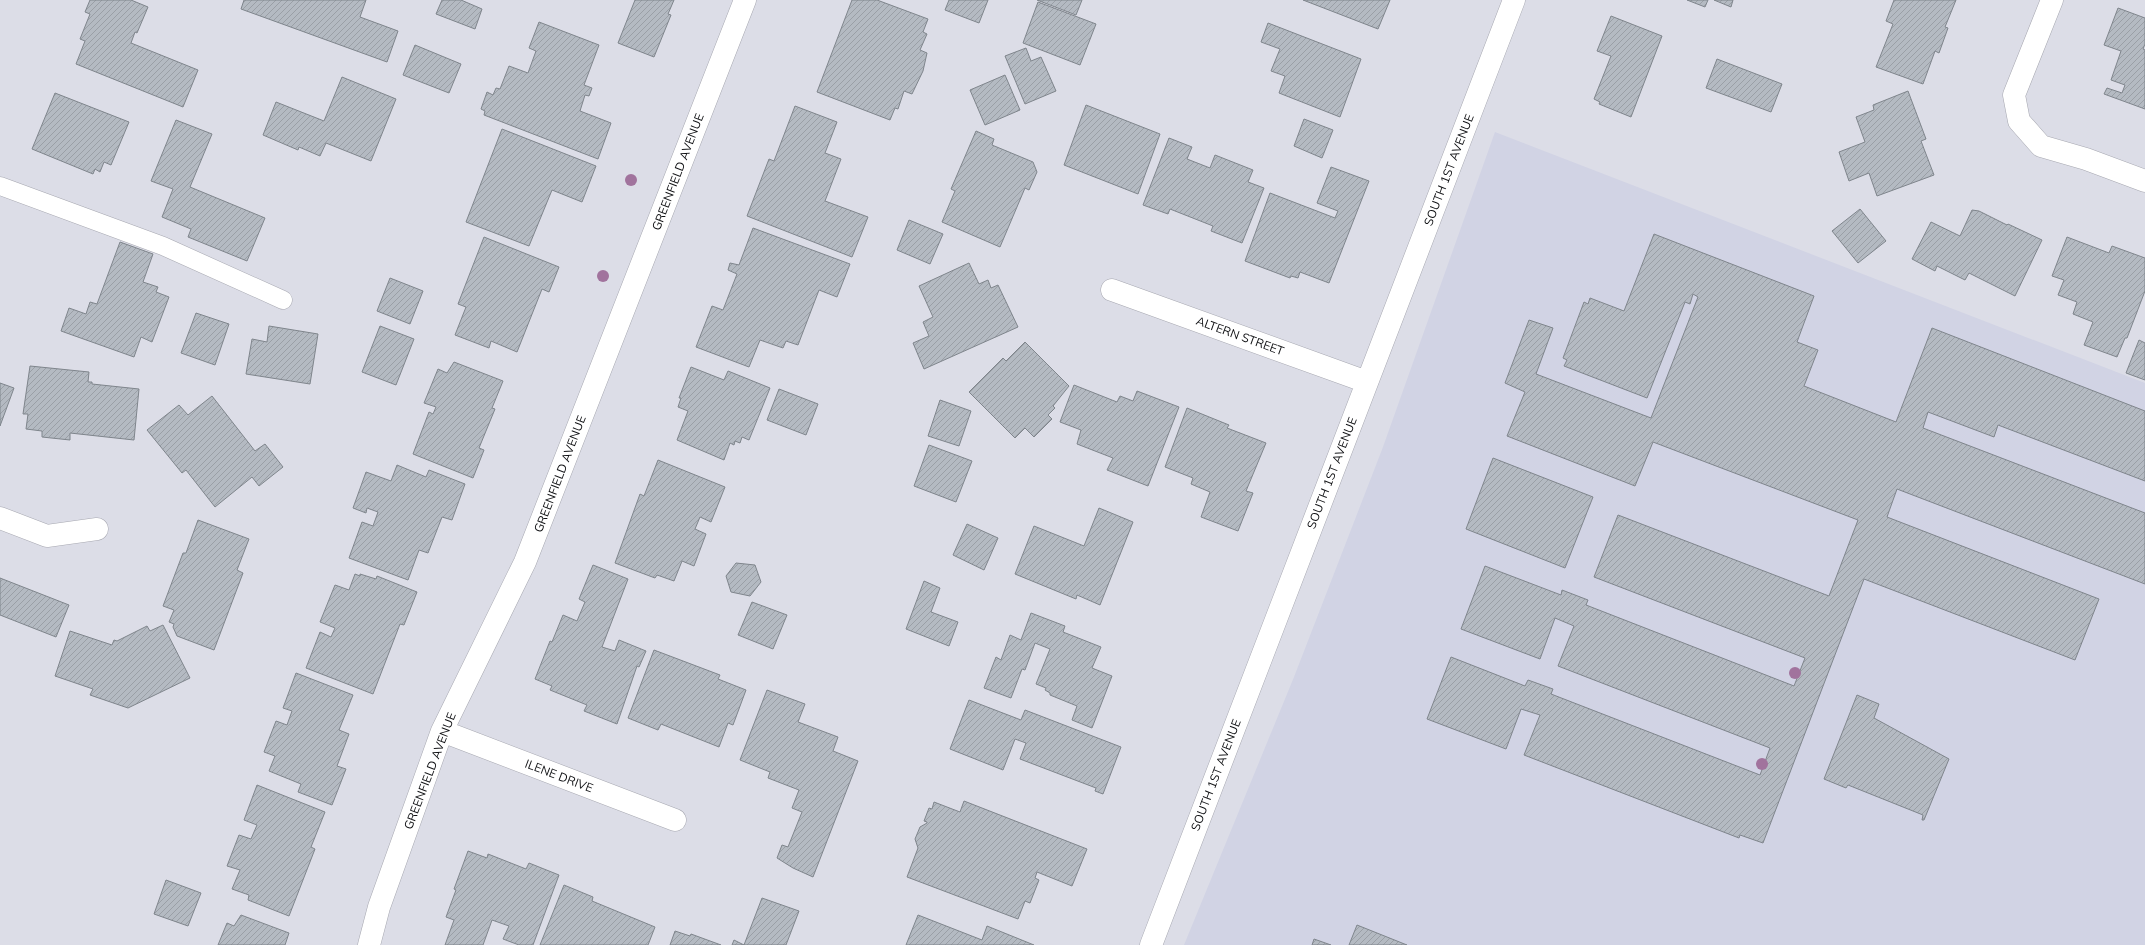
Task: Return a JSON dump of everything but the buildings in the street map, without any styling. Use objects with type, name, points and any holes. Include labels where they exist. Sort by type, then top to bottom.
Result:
[{"type":"street","name":"GREENFIELD AVENUE","points":[[369,945],[379,908],[442,731],[525,562],[745,0]]},
{"type":"street","name":"SOUTH 1ST AVENUE","points":[[1151,945],[1514,0]]},
{"type":"street","points":[[2052,0],[2014,95],[2019,121],[2041,146],[2086,159],[2145,181]]},
{"type":"street","name":"ALTERN STREET","points":[[1112,290],[1367,382]]},
{"type":"street","points":[[0,518],[47,536],[97,529]]},
{"type":"street","name":"ILENE DRIVE","points":[[442,731],[675,820]]},
{"type":"lane","points":[[0,186],[163,246],[283,300]]},
{"type":"shaded area","points":[[1495,132],[2145,383],[2145,945],[1184,945],[1294,677],[1383,447]]}]
